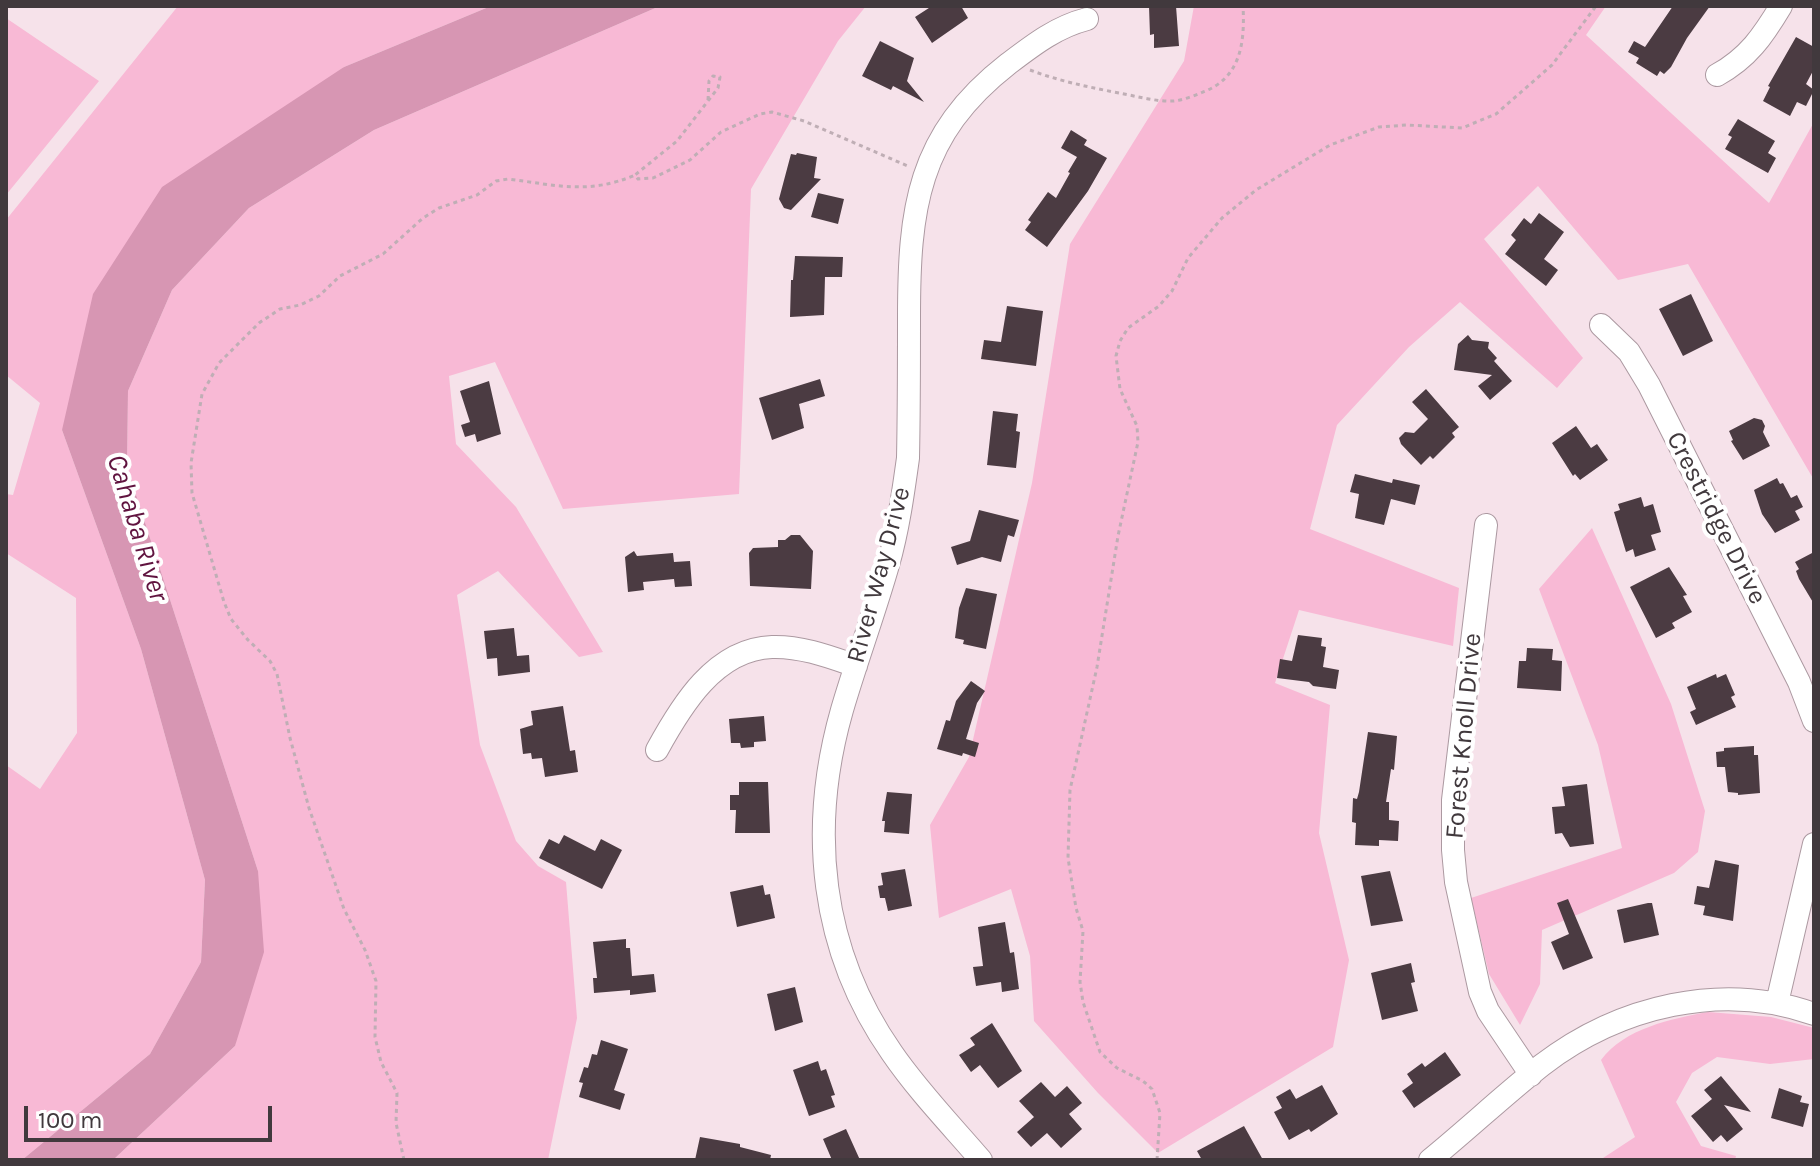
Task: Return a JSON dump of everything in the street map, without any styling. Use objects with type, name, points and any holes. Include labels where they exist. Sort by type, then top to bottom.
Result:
[{"type":"street","points":[[1717,75],[1737,64],[1752,50],[1781,6]]},
{"type":"street","name":"River Way Drive","points":[[981,1160],[892,1054],[845,965],[837,938],[825,861],[824,791],[832,750],[888,566],[903,492],[908,458],[910,240],[913,213],[925,173],[941,137],[974,93],[1033,45],[1071,23],[1087,19]]},
{"type":"street","name":"Crestridge Drive","points":[[1601,325],[1629,352],[1649,385],[1799,682],[1814,721]]},
{"type":"street","name":"Forest Knoll Drive","points":[[1486,525],[1453,800],[1453,850],[1456,882],[1480,992],[1488,1011],[1531,1075]]},
{"type":"street","points":[[657,750],[680,709],[697,687],[712,673],[744,654],[771,647],[794,648],[856,666]]},
{"type":"street","points":[[1777,1003],[1814,844]]},
{"type":"street","points":[[1430,1160],[1531,1075],[1587,1036],[1626,1017],[1711,1000],[1739,999],[1777,1003],[1814,1014]]},
{"type":"path","points":[[1030,70],[1061,82],[1146,97],[1174,101],[1196,95],[1223,81],[1234,69],[1241,53],[1243,6]]},
{"type":"path","points":[[1157,1160],[1160,1113],[1152,1089],[1117,1068],[1100,1052],[1083,1002],[1080,982],[1083,931],[1068,858],[1070,790],[1097,667],[1118,536],[1138,442],[1137,426],[1120,389],[1116,356],[1120,341],[1128,328],[1159,306],[1172,291],[1188,258],[1222,218],[1256,190],[1330,145],[1379,127],[1462,128],[1496,114],[1552,65],[1596,6]]},
{"type":"path","points":[[404,1160],[396,1123],[397,1093],[381,1062],[375,1037],[376,981],[365,950],[344,909],[309,808],[277,674],[270,661],[231,619],[192,493],[191,463],[202,394],[219,363],[259,323],[280,309],[300,305],[319,296],[340,276],[383,254],[423,218],[439,208],[477,195],[496,181],[508,179],[583,188],[606,186],[635,175],[677,141],[708,100],[721,80],[717,75],[709,81],[708,100]]},
{"type":"path","points":[[635,175],[641,181],[653,178],[690,160],[721,132],[760,114],[772,112],[804,121],[925,173]]},
{"type":"shaded area","points":[[178,6],[491,6],[344,67],[62,430],[141,649],[205,880],[201,962],[150,1054],[22,1160],[6,1160],[6,765],[40,789],[77,733],[76,598],[6,553],[6,494],[13,495],[40,403],[6,375],[6,220]]},
{"type":"shaded area","points":[[660,6],[866,6],[838,41],[751,189],[739,494],[563,509],[495,362],[449,376],[456,444],[516,507],[603,652],[579,657],[498,571],[457,595],[480,745],[516,841],[538,866],[566,882],[577,1018],[548,1160],[113,1160],[235,1046],[258,871],[127,467],[128,391],[172,290],[249,208],[374,130]]},
{"type":"shaded area","points":[[1194,6],[1606,6],[1586,35],[1769,203],[1814,122],[1814,480],[1688,264],[1618,280],[1538,186],[1484,239],[1583,358],[1557,388],[1460,302],[1409,347],[1337,425],[1310,529],[1459,588],[1453,646],[1299,610],[1275,683],[1330,705],[1319,833],[1349,960],[1333,1047],[1158,1153],[1098,1093],[1034,1021],[1030,956],[1011,889],[939,918],[930,825],[969,757],[1032,483],[1070,244],[1184,61]]},
{"type":"shaded area","points":[[6,18],[99,81],[6,195]]},
{"type":"shaded area","points":[[1592,528],[1671,704],[1705,811],[1698,852],[1674,873],[1542,930],[1540,984],[1520,1025],[1489,974],[1471,898],[1622,848],[1598,745],[1539,589]]},
{"type":"shaded area","points":[[1708,1012],[1771,1017],[1814,1028],[1814,1059],[1770,1064],[1717,1057],[1692,1073],[1676,1102],[1701,1146],[1736,1156],[1735,1160],[1600,1160],[1635,1137],[1601,1060],[1611,1049],[1636,1033],[1664,1022]]},
{"type":"water","name":"Cahaba River","points":[[491,6],[660,6],[374,130],[249,208],[172,290],[128,391],[127,467],[258,871],[264,952],[235,1046],[113,1160],[22,1160],[150,1054],[201,962],[205,880],[141,649],[62,430],[93,294],[162,187],[344,67]]},
{"type":"building","points":[[932,6],[961,6],[968,18],[932,43],[915,17]]},
{"type":"building","points":[[1149,6],[1176,6],[1179,46],[1154,48],[1154,34],[1150,35]]},
{"type":"building","points":[[1673,6],[1710,6],[1671,67],[1664,74],[1660,71],[1657,76],[1636,63],[1639,58],[1628,52],[1634,41],[1645,47]]},
{"type":"building","points":[[1796,37],[1814,47],[1814,69],[1806,84],[1814,90],[1806,106],[1797,102],[1790,116],[1763,101],[1768,86]]},
{"type":"building","points":[[880,41],[914,58],[907,81],[924,102],[893,86],[891,90],[862,76]]},
{"type":"building","points":[[1738,119],[1775,141],[1768,153],[1776,158],[1768,173],[1725,149],[1732,137],[1728,135]]},
{"type":"building","points":[[1071,130],[1087,140],[1084,145],[1107,158],[1088,191],[1047,247],[1025,230],[1031,222],[1028,220],[1048,192],[1056,198],[1070,173],[1077,157],[1061,148]]},
{"type":"building","points":[[791,154],[817,157],[814,178],[821,179],[791,210],[784,208],[779,199]]},
{"type":"building","points":[[818,193],[844,199],[838,224],[811,217]]},
{"type":"building","points":[[1539,213],[1564,232],[1544,259],[1558,270],[1546,286],[1505,254],[1516,240],[1511,235],[1524,218],[1531,224]]},
{"type":"building","points":[[795,256],[843,257],[842,277],[825,277],[824,315],[790,317]]},
{"type":"building","points":[[1691,294],[1713,341],[1683,356],[1659,309]]},
{"type":"building","points":[[1007,306],[1043,311],[1036,366],[981,359],[984,340],[1001,342]]},
{"type":"building","points":[[1468,335],[1472,340],[1489,342],[1488,348],[1497,358],[1494,361],[1512,381],[1490,400],[1478,386],[1492,375],[1454,370],[1458,344]]},
{"type":"building","points":[[820,379],[825,396],[799,404],[804,428],[772,440],[759,398]]},
{"type":"building","points":[[489,381],[501,434],[477,442],[475,434],[465,437],[461,425],[470,422],[460,391]]},
{"type":"building","points":[[1426,389],[1459,427],[1452,433],[1455,437],[1433,459],[1430,456],[1421,465],[1399,438],[1405,432],[1414,433],[1428,419],[1412,402]]},
{"type":"building","points":[[993,411],[1018,414],[1016,431],[1020,432],[1016,468],[987,465]]},
{"type":"building","points":[[1754,418],[1762,420],[1765,426],[1763,432],[1770,446],[1743,460],[1731,441],[1729,431]]},
{"type":"building","points":[[1576,426],[1591,448],[1597,444],[1608,460],[1580,480],[1575,474],[1573,476],[1552,443]]},
{"type":"building","points":[[1355,474],[1392,483],[1393,479],[1420,485],[1415,505],[1391,499],[1384,525],[1355,518],[1359,494],[1350,492]]},
{"type":"building","points":[[1777,478],[1791,498],[1797,495],[1803,507],[1795,511],[1800,520],[1775,533],[1762,514],[1754,490]]},
{"type":"building","points":[[1641,497],[1644,507],[1653,504],[1661,532],[1651,535],[1656,550],[1635,557],[1633,549],[1626,552],[1614,512],[1620,510],[1618,504]]},
{"type":"building","points":[[979,510],[1019,520],[1014,537],[1008,535],[1001,562],[982,557],[957,565],[951,547],[970,541]]},
{"type":"building","points":[[791,535],[800,535],[813,551],[811,589],[750,586],[749,553],[753,548],[778,547],[778,540],[785,540]]},
{"type":"building","points":[[634,551],[637,556],[673,553],[674,562],[690,561],[692,586],[675,587],[674,579],[643,582],[644,590],[628,592],[625,557]]},
{"type":"building","points":[[1814,552],[1814,604],[1799,579],[1795,562]]},
{"type":"building","points":[[1669,567],[1687,595],[1683,596],[1692,612],[1672,623],[1675,628],[1656,638],[1630,587]]},
{"type":"building","points":[[966,588],[997,594],[986,649],[963,644],[964,640],[955,638],[959,608]]},
{"type":"building","points":[[514,628],[517,656],[529,655],[530,672],[498,676],[497,658],[487,659],[484,631]]},
{"type":"building","points":[[1298,635],[1322,638],[1321,646],[1326,647],[1323,667],[1339,670],[1336,689],[1277,678],[1280,659],[1292,661]]},
{"type":"building","points":[[1527,648],[1553,649],[1552,660],[1562,661],[1561,691],[1517,688],[1519,661],[1526,661]]},
{"type":"building","points":[[1716,674],[1717,678],[1726,674],[1735,695],[1731,697],[1736,707],[1696,725],[1690,712],[1696,709],[1687,687]]},
{"type":"building","points":[[971,681],[985,691],[977,703],[966,739],[979,743],[975,757],[937,749],[946,720],[950,721],[956,701]]},
{"type":"building","points":[[563,706],[570,751],[575,750],[578,772],[545,777],[542,758],[532,759],[531,753],[523,754],[520,729],[533,725],[531,711]]},
{"type":"building","points":[[764,716],[766,741],[754,742],[754,747],[741,748],[740,743],[731,743],[729,719]]},
{"type":"building","points":[[1368,732],[1397,736],[1394,770],[1391,769],[1386,802],[1389,802],[1389,820],[1399,821],[1398,841],[1379,840],[1379,846],[1355,845],[1356,823],[1352,822],[1353,798],[1357,799],[1359,792]]},
{"type":"building","points":[[1754,746],[1754,755],[1758,755],[1760,793],[1738,795],[1728,792],[1725,767],[1717,767],[1716,752],[1724,751],[1724,748]]},
{"type":"building","points":[[739,782],[768,782],[770,833],[735,833],[736,810],[730,810],[730,795],[739,795]]},
{"type":"building","points":[[1587,784],[1594,844],[1570,847],[1562,833],[1555,834],[1552,807],[1565,806],[1562,787]]},
{"type":"building","points":[[887,792],[912,794],[909,834],[884,832],[885,821],[882,821]]},
{"type":"building","points":[[564,835],[595,851],[601,839],[622,850],[602,889],[539,858],[549,839],[559,844]]},
{"type":"building","points":[[1715,860],[1739,865],[1733,921],[1703,915],[1705,906],[1694,904],[1697,886],[1709,888]]},
{"type":"building","points":[[905,869],[912,906],[888,911],[885,898],[880,898],[878,886],[883,885],[881,873]]},
{"type":"building","points":[[1390,871],[1403,921],[1371,926],[1361,876]]},
{"type":"building","points":[[763,885],[765,895],[770,894],[775,918],[737,927],[730,892]]},
{"type":"building","points":[[1568,899],[1593,958],[1563,970],[1551,942],[1569,934],[1557,903]]},
{"type":"building","points":[[1652,903],[1659,935],[1624,943],[1617,910]]},
{"type":"building","points":[[1005,922],[1010,953],[1014,952],[1019,989],[1002,992],[1001,982],[976,986],[973,967],[983,966],[978,927]]},
{"type":"building","points":[[626,939],[626,948],[630,948],[632,976],[654,974],[656,992],[630,995],[630,990],[594,993],[593,978],[597,978],[593,942]]},
{"type":"building","points":[[1411,963],[1415,982],[1411,983],[1418,1011],[1382,1020],[1371,973]]},
{"type":"building","points":[[795,987],[803,1022],[775,1031],[767,994]]},
{"type":"building","points":[[992,1023],[1022,1071],[998,1088],[980,1065],[971,1072],[959,1055],[975,1045],[970,1038]]},
{"type":"building","points":[[601,1040],[628,1049],[614,1090],[625,1094],[620,1110],[579,1097],[583,1083],[579,1082],[584,1067],[588,1068],[592,1054],[597,1055]]},
{"type":"building","points":[[1445,1052],[1461,1075],[1414,1108],[1402,1091],[1413,1083],[1407,1074],[1422,1063],[1425,1067]]},
{"type":"building","points":[[818,1061],[821,1071],[826,1069],[835,1095],[831,1096],[835,1107],[809,1116],[793,1070]]},
{"type":"building","points":[[1721,1076],[1751,1112],[1724,1105],[1743,1129],[1727,1142],[1721,1135],[1713,1142],[1691,1116],[1712,1099],[1704,1090]]},
{"type":"building","points":[[1041,1082],[1055,1097],[1067,1086],[1082,1103],[1069,1114],[1082,1129],[1061,1148],[1047,1133],[1031,1147],[1017,1132],[1034,1117],[1019,1101]]},
{"type":"building","points":[[1322,1085],[1338,1114],[1311,1132],[1309,1129],[1289,1140],[1274,1112],[1282,1108],[1276,1097],[1290,1089],[1296,1099]]},
{"type":"building","points":[[1779,1088],[1802,1096],[1800,1102],[1809,1104],[1803,1127],[1771,1118]]},
{"type":"building","points":[[1244,1126],[1263,1160],[1202,1160],[1197,1151]]},
{"type":"building","points":[[846,1129],[860,1160],[832,1160],[823,1139]]},
{"type":"building","points":[[700,1137],[740,1144],[740,1147],[771,1155],[770,1160],[695,1160]]}]
